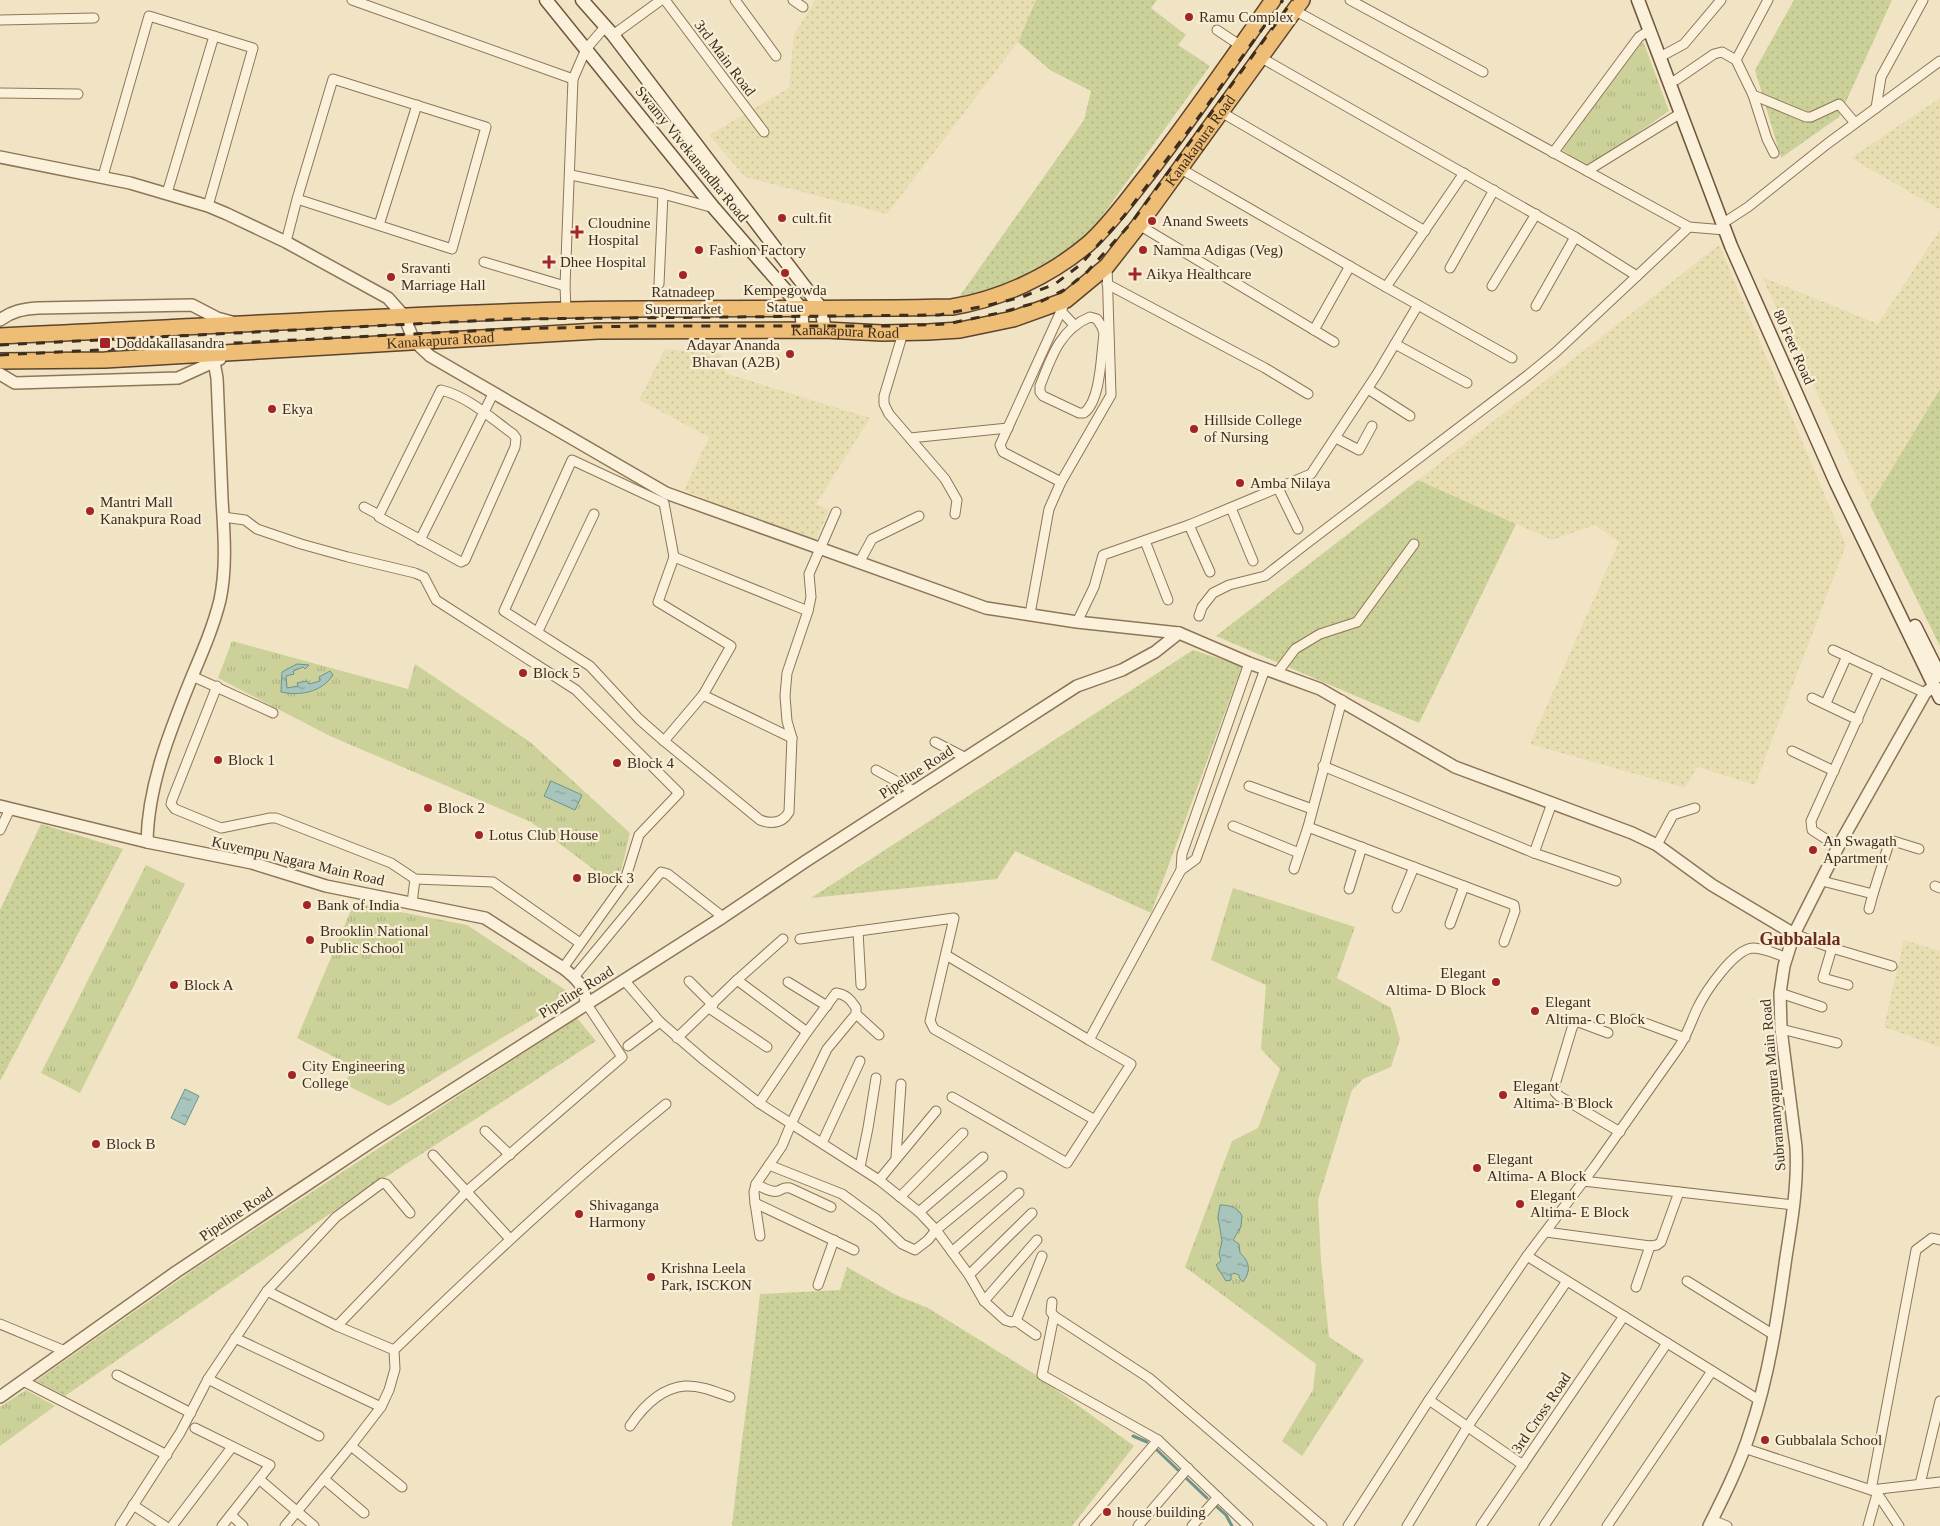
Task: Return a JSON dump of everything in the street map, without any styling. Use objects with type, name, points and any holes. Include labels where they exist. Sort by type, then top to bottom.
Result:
[{"type":"highway","name":"Kanakapura Road","points":[[0,336],[247,325],[304,320],[566,310],[944,307],[984,300],[1031,282],[1067,260],[1089,243],[1123,204],[1178,134],[1273,0]]},
{"type":"highway","name":"Kanakapura Road","points":[[0,361],[105,360],[598,331],[825,330],[903,333],[960,330],[1064,306],[1107,266],[1140,225],[1298,5]]},
{"type":"main road","name":"Swamy Vivekanandha Road","points":[[546,0],[714,208],[800,308]]},
{"type":"main road","name":"Swamy Vivekanandha Road","points":[[582,0],[609,31],[821,308],[825,330]]},
{"type":"main road","name":"80 Feet Road","points":[[1638,0],[1650,30],[1676,80],[1725,224]]},
{"type":"main road","name":"80 Feet Road","points":[[1646,0],[1681,113],[1725,224],[1836,483],[1940,698]]},
{"type":"main road","points":[[800,308],[803,331]]},
{"type":"street","points":[[352,0],[574,79]]},
{"type":"street","points":[[566,310],[565,286],[574,79],[586,49],[609,31],[663,0]]},
{"type":"street","name":"3rd Main Road","points":[[663,0],[764,132]]},
{"type":"street","points":[[735,0],[776,56]]},
{"type":"street","points":[[793,0],[804,7]]},
{"type":"street","points":[[1350,0],[1483,72]]},
{"type":"street","points":[[1663,55],[1684,44],[1722,0]]},
{"type":"street","points":[[1736,60],[1768,0]]},
{"type":"street","points":[[1876,108],[1881,78],[1923,0]]},
{"type":"street","points":[[1298,5],[1553,153],[1689,227],[1725,224],[1940,61]]},
{"type":"street","points":[[103,176],[149,16],[253,48],[208,206]]},
{"type":"street","points":[[0,20],[94,18]]},
{"type":"street","points":[[1217,30],[1241,46]]},
{"type":"street","points":[[1553,153],[1639,37],[1650,30]]},
{"type":"street","points":[[167,193],[214,36]]},
{"type":"street","points":[[1676,80],[1714,54],[1722,52],[1736,60],[1754,95],[1767,139],[1774,153]]},
{"type":"street","points":[[1260,57],[1536,214],[1637,276]]},
{"type":"street","points":[[286,242],[297,199],[333,79],[486,127],[452,250],[297,199]]},
{"type":"street","points":[[0,94],[78,94]]},
{"type":"street","points":[[1754,95],[1811,118],[1839,104],[1855,124]]},
{"type":"street","points":[[380,225],[417,105]]},
{"type":"street","points":[[1221,112],[1425,231]]},
{"type":"street","points":[[1587,171],[1681,113]]},
{"type":"street","points":[[0,157],[103,176],[167,193],[208,206],[286,242],[388,298],[404,316],[414,341],[430,356],[666,493],[986,608],[1077,622],[1179,633],[1249,663],[1320,689],[1455,767],[1632,833],[1657,845],[1712,885],[1794,934],[1832,948],[1892,966]]},
{"type":"street","points":[[1181,169],[1512,358]]},
{"type":"street","points":[[1386,286],[1464,173]]},
{"type":"street","points":[[571,175],[663,194],[714,208]]},
{"type":"street","points":[[1450,268],[1494,190]]},
{"type":"street","points":[[659,284],[663,194]]},
{"type":"street","points":[[1492,286],[1536,214]]},
{"type":"street","points":[[1140,225],[1334,342]]},
{"type":"street","points":[[1199,616],[1202,607],[1213,593],[1229,585],[1265,576],[1528,375],[1556,352],[1689,227]]},
{"type":"street","points":[[1536,306],[1575,237]]},
{"type":"street","points":[[484,262],[565,286]]},
{"type":"street","points":[[1030,614],[1049,509],[1061,482],[1111,395],[1107,266]]},
{"type":"street","points":[[1314,330],[1350,266]]},
{"type":"street","points":[[1107,284],[1265,368],[1308,394]]},
{"type":"street","name":"Kanakapura Road","points":[[0,320],[10,313],[38,308],[192,305],[216,318],[247,325]]},
{"type":"street","points":[[1077,622],[1094,587],[1103,555],[1189,526],[1311,474],[1368,389],[1418,305]]},
{"type":"street","points":[[1064,306],[1075,326]]},
{"type":"street","points":[[1061,482],[1003,452],[1000,445],[1064,306]]},
{"type":"street","points":[[1094,317],[1098,319],[1104,334],[1096,392],[1088,410],[1082,413],[1043,396],[1040,392],[1040,386],[1058,343],[1086,318],[1094,317]]},
{"type":"street","points":[[903,333],[884,396],[884,404],[889,414],[945,479],[957,500],[955,514]]},
{"type":"street","points":[[1395,344],[1467,382]]},
{"type":"street","name":"Kanakapura Road","points":[[0,374],[14,383],[178,378],[238,352]]},
{"type":"street","points":[[147,842],[149,812],[156,776],[192,676],[213,625],[221,593],[224,569],[223,517],[217,378],[214,362]]},
{"type":"street","points":[[1368,389],[1410,416]]},
{"type":"street","points":[[364,507],[458,561],[465,560],[516,443],[516,438],[483,412],[462,399],[444,390],[439,391],[379,515]]},
{"type":"street","points":[[1096,392],[1111,395]]},
{"type":"street","points":[[420,540],[493,394]]},
{"type":"street","points":[[1336,438],[1359,450],[1372,426]]},
{"type":"street","points":[[910,438],[1008,428]]},
{"type":"street","points":[[664,741],[703,695],[731,646],[658,602],[674,557],[664,503],[572,460],[504,611],[538,631],[598,672],[639,719],[664,741],[760,820],[767,823],[774,823],[786,817],[791,807],[792,738],[787,721],[785,696],[787,674],[812,597],[809,574],[836,512]]},
{"type":"street","points":[[1278,488],[1298,528]]},
{"type":"street","points":[[1231,508],[1253,561]]},
{"type":"street","points":[[538,631],[594,514]]},
{"type":"street","points":[[859,563],[872,539],[919,516]]},
{"type":"street","points":[[223,517],[245,520],[257,529],[301,544],[415,573],[424,577],[436,600],[576,690],[679,793],[639,835],[624,883],[563,968]]},
{"type":"street","points":[[1189,526],[1210,572]]},
{"type":"street","points":[[1145,541],[1168,600]]},
{"type":"street","points":[[1277,673],[1295,649],[1320,634],[1357,622],[1414,544]]},
{"type":"street","points":[[674,557],[808,611]]},
{"type":"street","name":"Pipeline Road","points":[[0,1397],[176,1272],[366,1145],[723,917],[806,861],[1077,686],[1122,670],[1155,652],[1179,633]]},
{"type":"street","points":[[1833,650],[1879,671],[1933,685]]},
{"type":"street","points":[[1826,703],[1847,656]]},
{"type":"street","points":[[1089,1040],[1181,870],[1182,854],[1249,663]]},
{"type":"street","points":[[1181,870],[1196,859],[1265,669]]},
{"type":"street","points":[[1838,847],[1812,830],[1810,826],[1879,671]]},
{"type":"street","points":[[192,676],[273,713]]},
{"type":"street","name":"Subramanyapura Main Road","points":[[1710,1523],[1744,1448],[1759,1400],[1774,1335],[1794,1205],[1797,1166],[1796,1147],[1781,1029],[1780,993],[1787,958],[1794,934],[1838,847],[1933,685]]},
{"type":"street","points":[[217,686],[172,800],[171,804],[174,809],[221,828],[276,818],[391,863],[414,879],[493,882],[580,942]]},
{"type":"street","points":[[703,695],[792,738]]},
{"type":"street","points":[[1812,698],[1826,703],[1858,720]]},
{"type":"street","points":[[1294,869],[1308,827],[1342,700]]},
{"type":"street","points":[[935,742],[966,758]]},
{"type":"street","points":[[1792,752],[1834,771]]},
{"type":"street","points":[[1324,766],[1534,852],[1616,881]]},
{"type":"street","points":[[876,770],[914,791]]},
{"type":"street","points":[[1249,786],[1312,809]]},
{"type":"street","points":[[1534,852],[1552,804]]},
{"type":"street","points":[[0,830],[5,807]]},
{"type":"street","name":"Kuvempu Nagara Main Road","points":[[5,807],[147,842],[252,863],[326,886],[485,918],[574,977],[584,990],[586,1003]]},
{"type":"street","points":[[1657,845],[1673,815],[1695,808]]},
{"type":"street","points":[[1233,826],[1300,853]]},
{"type":"street","points":[[1308,827],[1514,905],[1515,911],[1504,942]]},
{"type":"street","points":[[1869,909],[1890,840],[1919,849]]},
{"type":"street","points":[[1349,889],[1362,847]]},
{"type":"street","points":[[1397,908],[1414,867]]},
{"type":"street","points":[[574,977],[661,872],[668,874],[723,917]]},
{"type":"street","points":[[412,903],[414,879]]},
{"type":"street","points":[[1822,881],[1873,894]]},
{"type":"street","points":[[1450,924],[1464,886]]},
{"type":"street","points":[[800,939],[954,918],[930,1021],[934,1029],[1095,1120]]},
{"type":"street","points":[[858,931],[861,985]]},
{"type":"street","points":[[677,1038],[783,939]]},
{"type":"street","points":[[1348,1526],[1429,1400],[1527,1256],[1620,1132],[1685,1038],[1697,1008],[1708,990],[1729,963],[1740,953],[1753,948],[1787,958]]},
{"type":"street","points":[[1832,948],[1823,978],[1848,985]]},
{"type":"street","points":[[946,955],[1131,1064],[1067,1163],[952,1097]]},
{"type":"street","points":[[624,980],[660,1022],[677,1038],[760,1103],[879,1180],[919,1212],[936,1230],[969,1275],[984,1301],[1005,1320],[1016,1321],[1036,1335]]},
{"type":"street","points":[[737,980],[807,1032]]},
{"type":"street","points":[[689,981],[711,1006],[768,1047]]},
{"type":"street","points":[[788,982],[827,1006]]},
{"type":"street","points":[[760,1103],[807,1032],[836,993],[843,994],[856,1008],[856,1014],[827,1049],[782,1146],[756,1184],[754,1192],[760,1236]]},
{"type":"street","points":[[1780,993],[1822,1007]]},
{"type":"street","points":[[337,1326],[466,1192],[622,1058],[586,1003]]},
{"type":"street","points":[[856,1014],[879,1035]]},
{"type":"street","points":[[1634,1019],[1685,1038]]},
{"type":"street","points":[[1608,1033],[1576,1021],[1572,1028],[1554,1088],[1557,1095],[1620,1132]]},
{"type":"street","points":[[628,1046],[660,1022]]},
{"type":"street","points":[[1781,1029],[1837,1043]]},
{"type":"street","points":[[822,1143],[860,1061]]},
{"type":"street","points":[[860,1167],[876,1078]]},
{"type":"street","points":[[896,1157],[901,1084]]},
{"type":"street","points":[[285,1526],[351,1446],[380,1407],[389,1390],[395,1369],[394,1350],[510,1239],[666,1104]]},
{"type":"street","points":[[879,1180],[896,1157],[936,1111]]},
{"type":"street","points":[[485,1130],[510,1155]]},
{"type":"street","points":[[900,1196],[962,1133]]},
{"type":"street","points":[[433,1155],[510,1239]]},
{"type":"street","points":[[919,1212],[983,1156]]},
{"type":"street","points":[[769,1165],[842,1194],[876,1219],[902,1244],[915,1250],[928,1240],[936,1230],[1002,1176]]},
{"type":"street","points":[[1583,1181],[1794,1205]]},
{"type":"street","points":[[120,1526],[167,1455],[208,1379],[234,1338],[268,1291],[336,1217],[382,1183],[386,1184],[410,1213]]},
{"type":"street","points":[[756,1184],[773,1192],[785,1187],[790,1188],[831,1207]]},
{"type":"street","points":[[1546,1232],[1650,1246],[1657,1245],[1661,1242],[1679,1192]]},
{"type":"street","points":[[952,1252],[1019,1193]]},
{"type":"street","points":[[755,1203],[854,1250]]},
{"type":"street","points":[[969,1275],[1032,1213]]},
{"type":"street","points":[[1868,1526],[1916,1250],[1932,1238],[1940,1240]]},
{"type":"street","points":[[818,1284],[834,1240]]},
{"type":"street","points":[[984,1301],[1037,1240]]},
{"type":"street","points":[[1636,1287],[1650,1246]]},
{"type":"street","points":[[1016,1321],[1042,1256]]},
{"type":"street","points":[[1527,1256],[1759,1400]]},
{"type":"street","points":[[1407,1526],[1468,1426],[1567,1281]]},
{"type":"street","points":[[1687,1281],[1774,1335]]},
{"type":"street","points":[[268,1291],[337,1326],[394,1350]]},
{"type":"street","points":[[1052,1302],[1051,1312],[1054,1316],[1149,1378],[1322,1526]]},
{"type":"street","points":[[1054,1316],[1042,1376],[1158,1440],[1248,1526]]},
{"type":"street","name":"3rd Cross Road","points":[[1481,1526],[1624,1316]]},
{"type":"street","points":[[0,1324],[65,1351]]},
{"type":"street","points":[[234,1338],[380,1407]]},
{"type":"street","points":[[1544,1526],[1667,1343]]},
{"type":"street","points":[[1607,1526],[1712,1371]]},
{"type":"street","points":[[117,1375],[191,1413]]},
{"type":"street","points":[[208,1379],[319,1436]]},
{"type":"street","points":[[23,1381],[167,1455]]},
{"type":"street","points":[[630,1426],[642,1409],[657,1397],[684,1386],[701,1388],[730,1397]]},
{"type":"street","points":[[1429,1400],[1523,1465]]},
{"type":"street","points":[[1920,1484],[1940,1401]]},
{"type":"street","points":[[195,1428],[270,1465],[222,1526]]},
{"type":"street","points":[[1084,1526],[1158,1440]]},
{"type":"street","points":[[172,1526],[232,1446]]},
{"type":"street","points":[[351,1446],[402,1487]]},
{"type":"street","points":[[1744,1448],[1875,1491],[1940,1482]]},
{"type":"street","points":[[1138,1526],[1188,1468]]},
{"type":"street","points":[[259,1479],[314,1526]]},
{"type":"street","points":[[324,1479],[364,1513]]},
{"type":"street","points":[[1875,1491],[1899,1526]]},
{"type":"street","points":[[1192,1526],[1218,1497]]},
{"type":"street","points":[[133,1506],[165,1526]]},
{"type":"street","points":[[231,1515],[243,1526]]},
{"type":"street","points":[[1710,1523],[1727,1526]]},
{"type":"shaded area","points":[[815,0],[1036,0],[1018,42],[887,214],[745,177],[709,135],[789,88],[794,35]]},
{"type":"shaded area","points":[[1940,98],[1940,207],[1939,209],[1851,158]]},
{"type":"shaded area","points":[[1940,230],[1940,389],[1870,505],[1762,277],[1878,324]]},
{"type":"shaded area","points":[[1719,245],[1846,545],[1755,785],[1697,767],[1685,788],[1530,744],[1619,542],[1595,525],[1552,540],[1418,480]]},
{"type":"shaded area","points":[[665,349],[721,354],[725,373],[870,418],[816,504],[829,510],[814,544],[684,490],[709,437],[639,400]]},
{"type":"shaded area","points":[[1904,940],[1940,951],[1940,1047],[1884,1027]]},
{"type":"green space","points":[[1036,0],[1157,0],[1151,8],[1186,35],[1178,45],[1210,66],[1090,233],[1049,263],[1009,284],[957,300],[1084,120],[1091,91],[1050,70],[1018,42]]},
{"type":"green space","points":[[1794,0],[1892,0],[1839,117],[1781,158],[1755,70]]},
{"type":"green space","points":[[1643,41],[1669,111],[1588,168],[1561,149]]},
{"type":"green space","points":[[1940,389],[1940,646],[1870,505]]},
{"type":"green space","points":[[1418,480],[1516,524],[1419,723],[1216,636]]},
{"type":"green space","points":[[232,641],[408,689],[415,664],[530,742],[630,833],[619,876],[613,884],[531,822],[330,736],[218,678]]},
{"type":"green space","points":[[1193,650],[1242,666],[1151,913],[1015,851],[997,879],[811,898]]},
{"type":"green space","points":[[41,824],[123,849],[0,1081],[0,910]]},
{"type":"green space","points":[[146,865],[185,884],[80,1093],[41,1073]]},
{"type":"green space","points":[[1233,888],[1355,927],[1337,978],[1391,1008],[1400,1039],[1391,1067],[1363,1079],[1352,1090],[1318,1200],[1321,1261],[1329,1337],[1364,1360],[1302,1456],[1282,1441],[1313,1390],[1316,1364],[1185,1267],[1232,1141],[1258,1128],[1280,1069],[1261,1049],[1266,985],[1211,960]]},
{"type":"green space","points":[[354,903],[467,925],[573,995],[389,1106],[344,1084],[354,1067],[297,1038]]},
{"type":"green space","points":[[577,1018],[596,1041],[344,1204],[65,1396],[36,1381],[196,1268]]},
{"type":"green space","points":[[847,1267],[896,1295],[928,1308],[1036,1375],[1134,1446],[1072,1526],[732,1526],[760,1294],[840,1290]]},
{"type":"green space","points":[[26,1390],[55,1406],[0,1446],[0,1407]]},
{"type":"water","points":[[297,664],[309,665],[305,669],[303,667],[293,671],[294,674],[286,676],[287,688],[298,686],[297,683],[307,681],[309,684],[320,681],[319,677],[330,671],[333,675],[322,686],[309,692],[295,694],[281,692],[282,672]]},
{"type":"water","points":[[551,781],[582,795],[575,810],[544,796]]},
{"type":"water","points":[[185,1089],[199,1096],[185,1125],[171,1118]]},
{"type":"water","points":[[1220,1205],[1233,1207],[1242,1216],[1241,1227],[1233,1240],[1239,1244],[1240,1253],[1246,1260],[1248,1267],[1243,1282],[1239,1275],[1234,1273],[1231,1275],[1231,1280],[1226,1281],[1216,1265],[1221,1261],[1219,1254],[1222,1241],[1218,1217]]},
{"type":"waterway","points":[[1133,1436],[1147,1442]]},
{"type":"waterway","points":[[1157,1450],[1178,1470]]},
{"type":"waterway","points":[[1186,1478],[1207,1498]]},
{"type":"waterway","points":[[1216,1506],[1226,1515],[1232,1526]]},
{"type":"railway","points":[[0,345],[510,319],[939,315],[1022,297],[1055,284],[1080,265],[1124,216],[1201,114],[1283,0]]},
{"type":"railway","points":[[0,355],[510,329],[637,326],[889,326],[947,324],[999,313],[1042,301],[1066,289],[1087,272],[1132,222],[1293,0]]},
{"type":"place","name":"Ramu Complex","points":[[1189,17]]},
{"type":"place","name":"cult.fit","points":[[782,218]]},
{"type":"place","name":"Anand Sweets","points":[[1152,221]]},
{"type":"place","name":"Cloudnine Hospital","points":[[577,232]]},
{"type":"place","name":"Fashion Factory","points":[[699,250]]},
{"type":"place","name":"Namma Adigas (Veg)","points":[[1143,250]]},
{"type":"place","name":"Dhee Hospital","points":[[549,262]]},
{"type":"place","name":"Kempegowda Statue","points":[[785,273]]},
{"type":"place","name":"Aikya Healthcare","points":[[1135,274]]},
{"type":"place","name":"Ratnadeep Supermarket","points":[[683,275]]},
{"type":"place","name":"Sravanti Marriage Hall","points":[[391,277]]},
{"type":"place","name":"Doddakallasandra","points":[[105,343]]},
{"type":"place","name":"Adayar Ananda Bhavan (A2B)","points":[[790,354]]},
{"type":"place","name":"Ekya","points":[[272,409]]},
{"type":"place","name":"Hillside College of Nursing","points":[[1194,429]]},
{"type":"place","name":"Amba Nilaya","points":[[1240,483]]},
{"type":"place","name":"Mantri Mall Kanakpura Road","points":[[90,511]]},
{"type":"place","name":"Block 5","points":[[523,673]]},
{"type":"place","name":"Block 1","points":[[218,760]]},
{"type":"place","name":"Block 4","points":[[617,763]]},
{"type":"place","name":"Block 2","points":[[428,808]]},
{"type":"place","name":"Lotus Club House","points":[[479,835]]},
{"type":"place","name":"An Swagath Apartment","points":[[1813,850]]},
{"type":"place","name":"Block 3","points":[[577,878]]},
{"type":"place","name":"Bank of India","points":[[307,905]]},
{"type":"place","name":"Brooklin National Public School","points":[[310,940]]},
{"type":"place","name":"Elegant Altima- D Block","points":[[1496,982]]},
{"type":"place","name":"Block A","points":[[174,985]]},
{"type":"place","name":"Elegant Altima- C Block","points":[[1535,1011]]},
{"type":"place","name":"City Engineering College","points":[[292,1075]]},
{"type":"place","name":"Elegant Altima- B Block","points":[[1503,1095]]},
{"type":"place","name":"Block B","points":[[96,1144]]},
{"type":"place","name":"Elegant Altima- A Block","points":[[1477,1168]]},
{"type":"place","name":"Elegant Altima- E Block","points":[[1520,1204]]},
{"type":"place","name":"Shivaganga Harmony","points":[[579,1214]]},
{"type":"place","name":"Krishna Leela Park, ISCKON","points":[[651,1277]]},
{"type":"place","name":"Gubbalala School","points":[[1765,1440]]},
{"type":"place","name":"house building","points":[[1107,1512]]},
{"type":"district","name":"Gubbalala","points":[[1800,939]]}]
